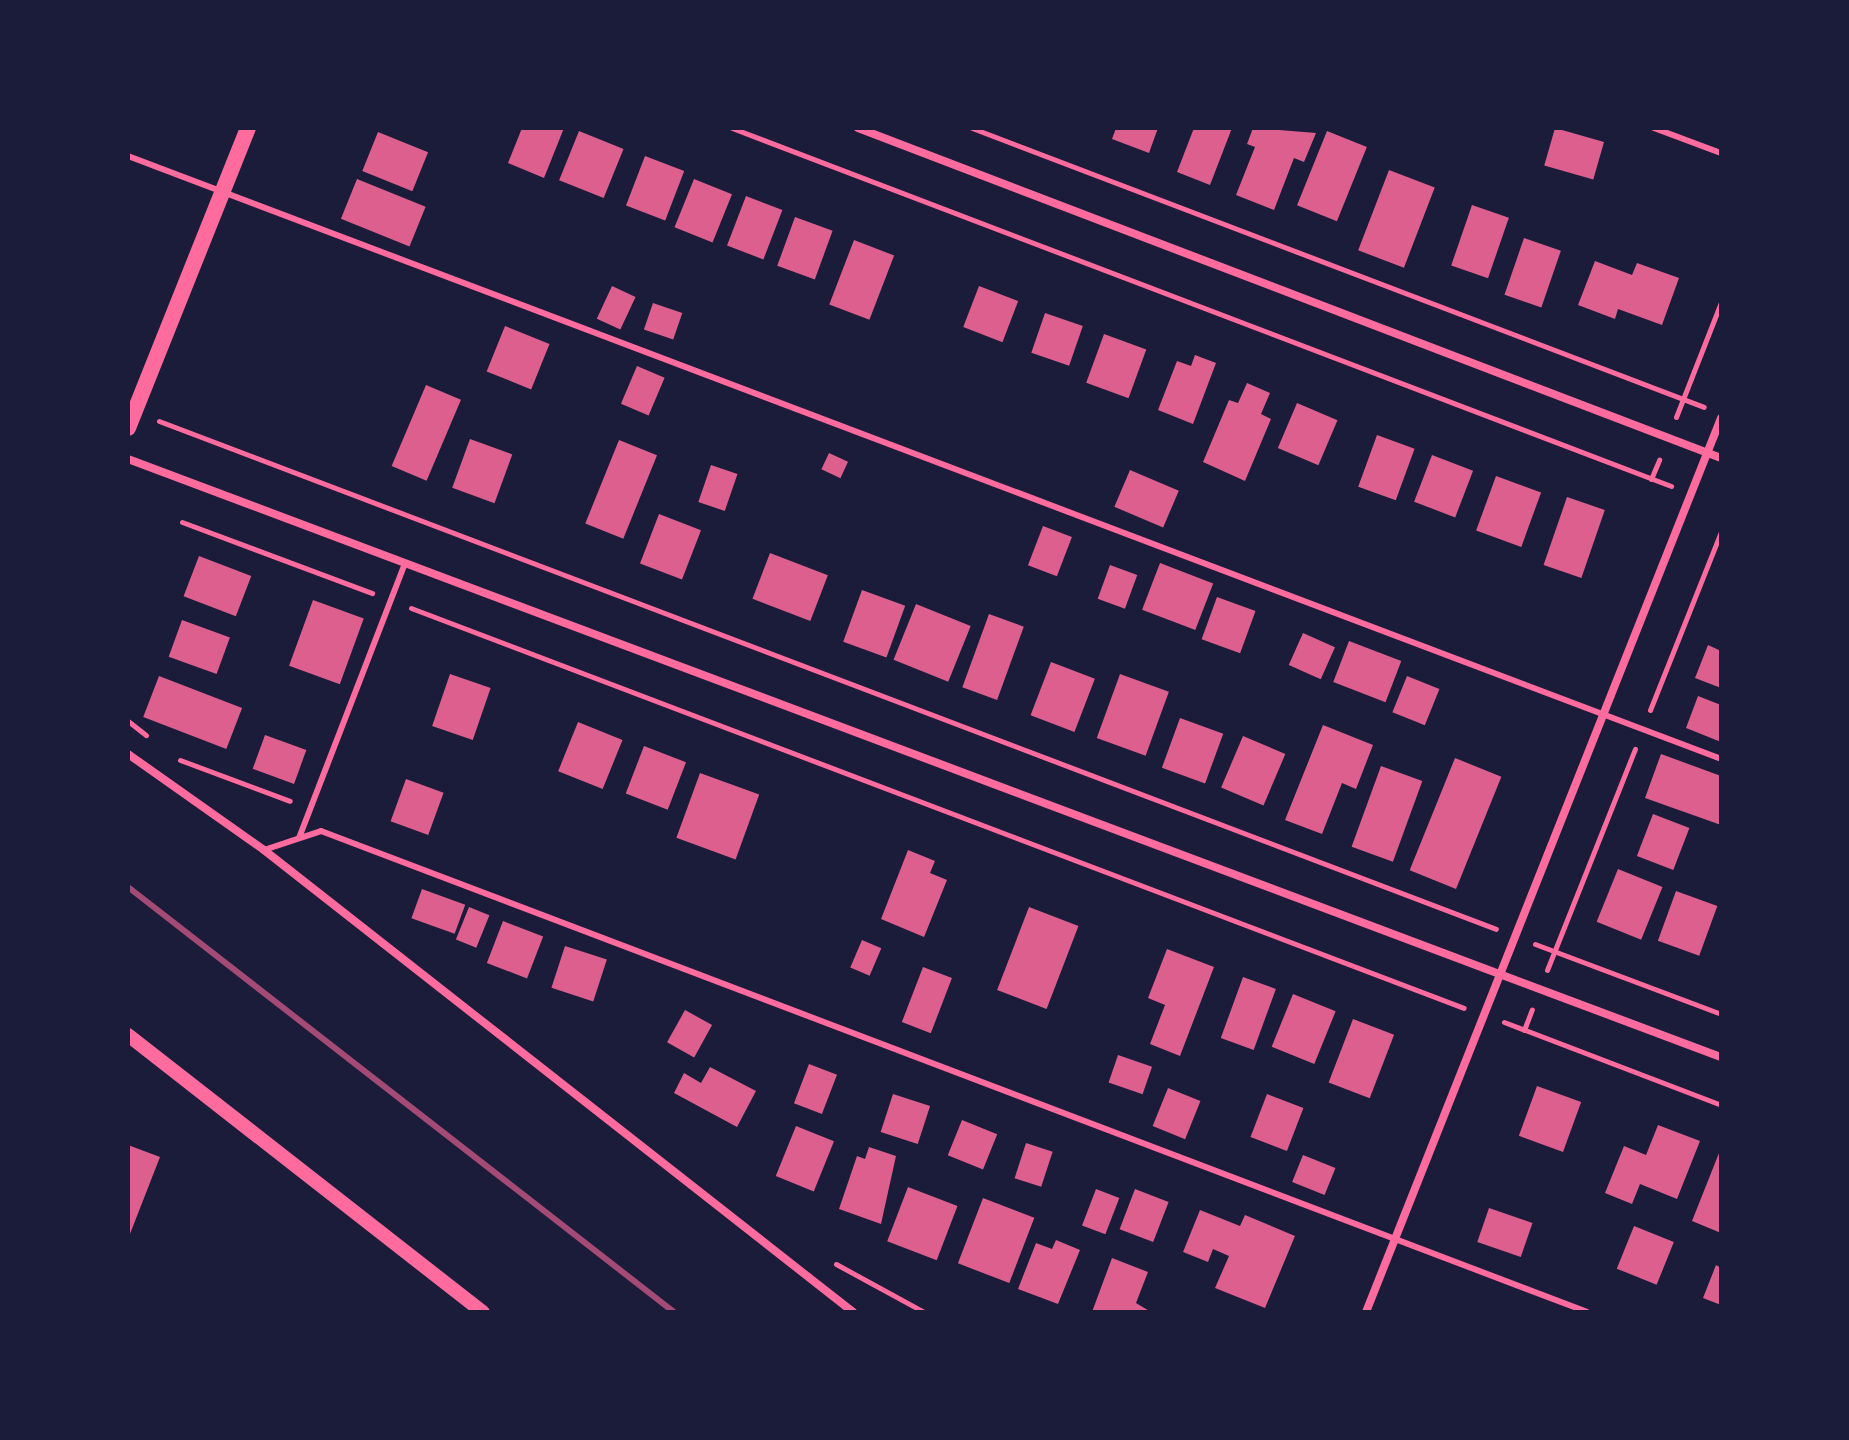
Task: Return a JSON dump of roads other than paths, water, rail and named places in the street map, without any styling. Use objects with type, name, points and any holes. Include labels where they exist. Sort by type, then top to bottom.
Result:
[{"type":"main road","points":[[131,420],[248,128]]},
{"type":"street","points":[[858,128],[1721,458]]},
{"type":"street","points":[[1366,1312],[1721,416]]},
{"type":"street","points":[[128,459],[1721,1057]]},
{"type":"street","points":[[128,754],[264,850],[853,1312]]},
{"type":"street","points":[[128,1035],[483,1312]]},
{"type":"lane","points":[[1654,128],[1721,153]]},
{"type":"lane","points":[[128,156],[1721,759]]},
{"type":"lane","points":[[299,838],[405,564]]},
{"type":"lane","points":[[264,850],[321,831],[1587,1312]]},
{"type":"railway","points":[[128,887],[674,1312]]}]
